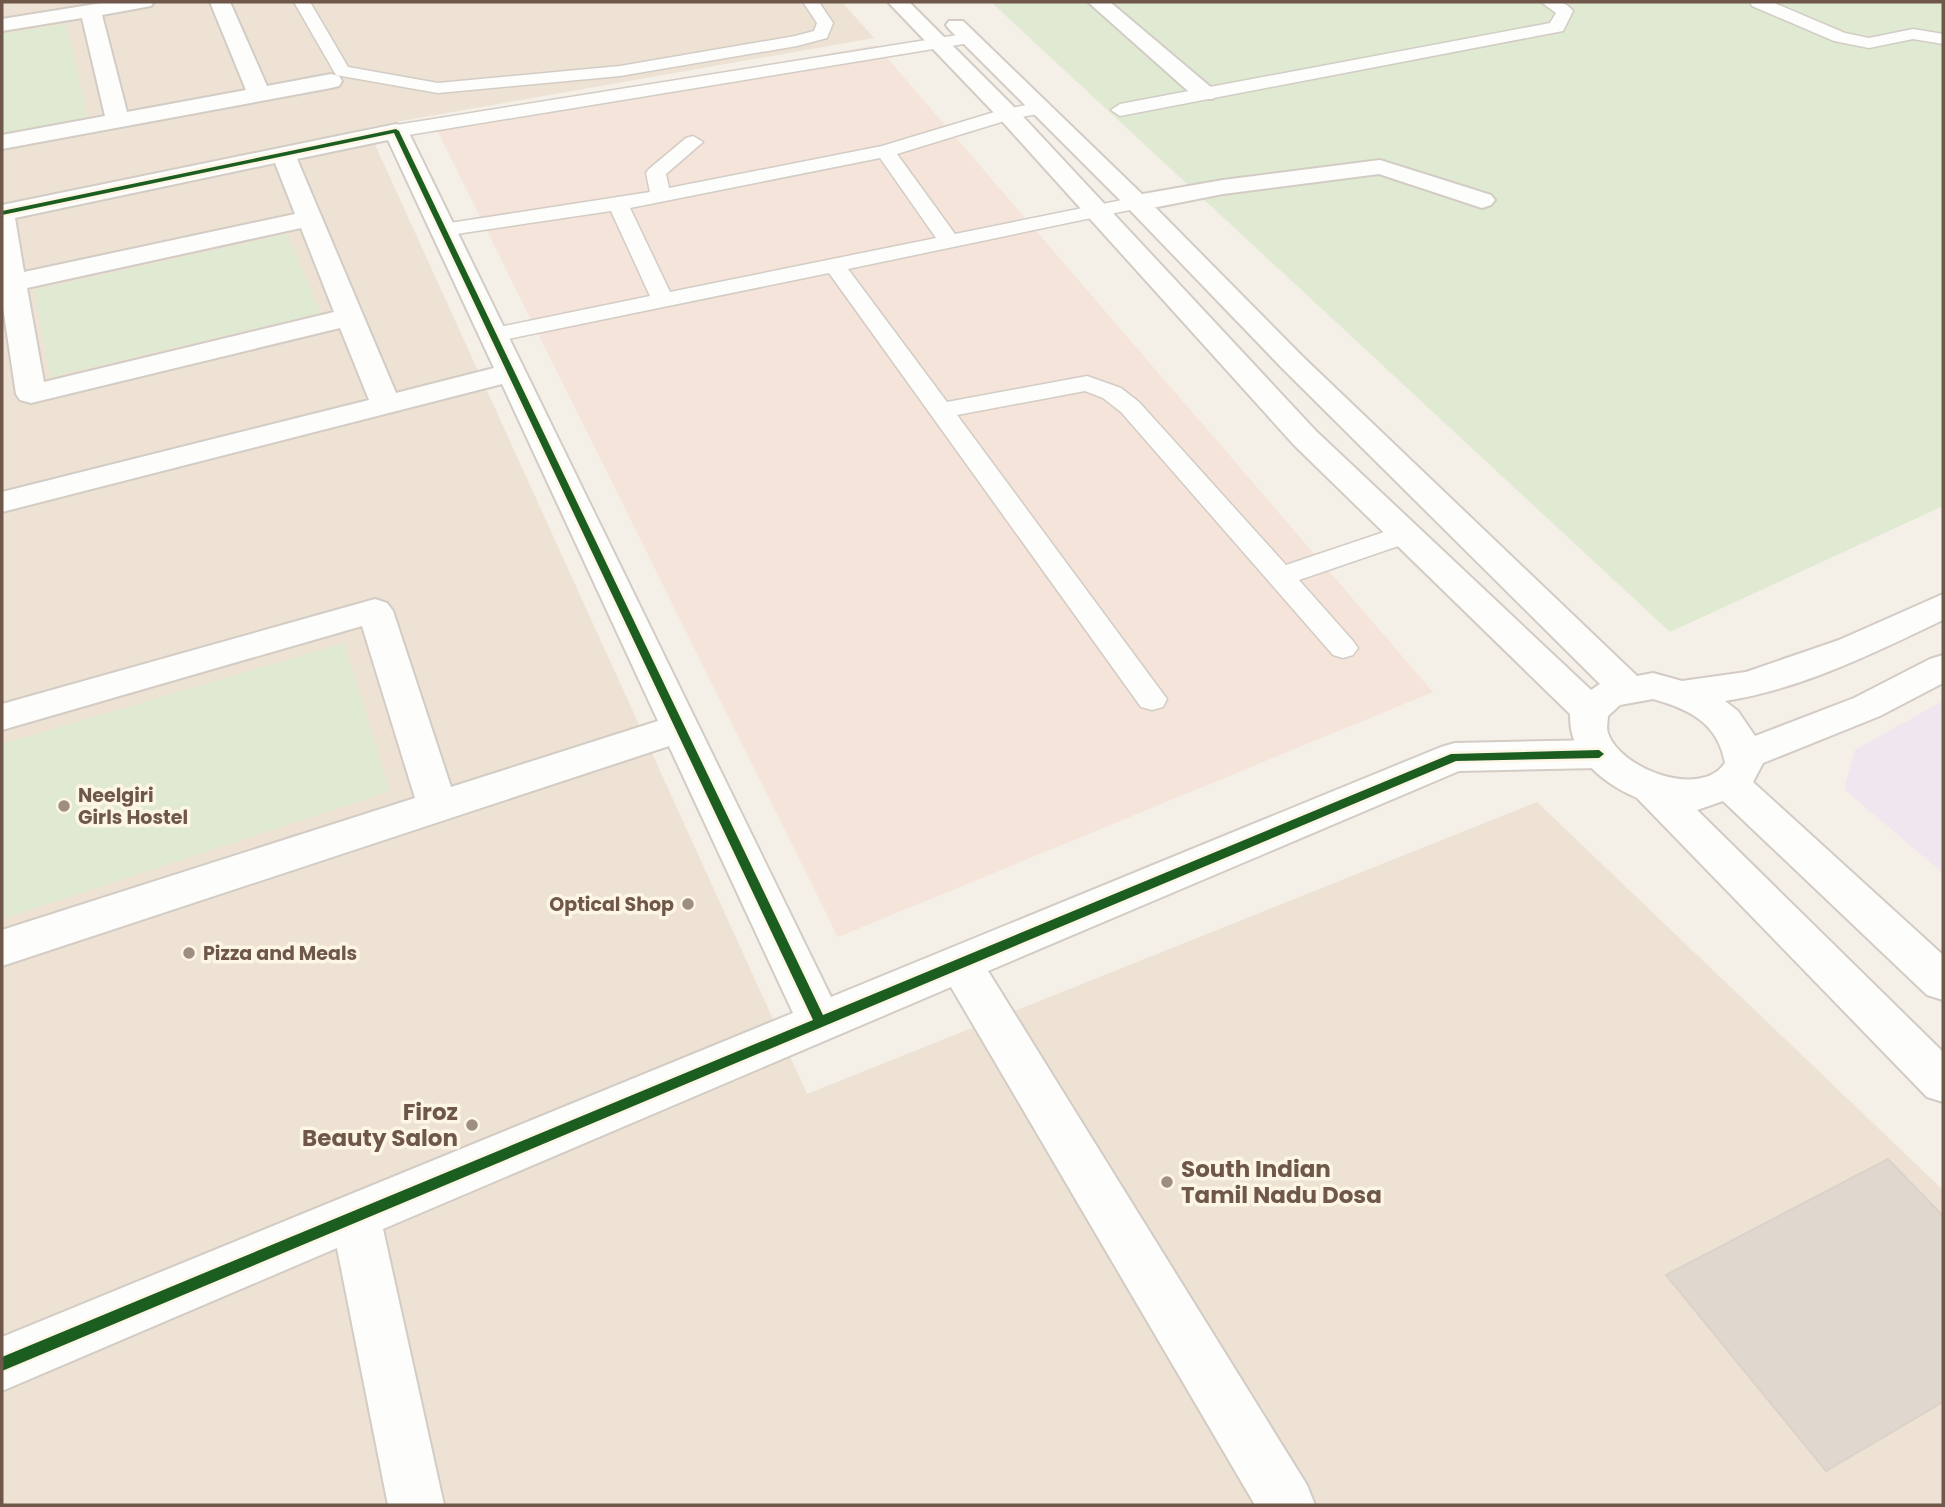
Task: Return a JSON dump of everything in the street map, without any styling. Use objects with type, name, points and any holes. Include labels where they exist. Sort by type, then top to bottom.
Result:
[{"type":"street","points":[[2,25],[144,2]]},
{"type":"street","points":[[220,2],[259,94]]},
{"type":"street","points":[[898,2],[1007,114],[1305,438],[1589,710]]},
{"type":"street","points":[[932,2],[1042,108],[1292,362],[1626,687]]},
{"type":"street","points":[[1098,2],[1205,94]]},
{"type":"street","points":[[90,10],[118,120]]},
{"type":"street","points":[[2,142],[331,80]]},
{"type":"street","points":[[351,317],[32,394],[2,215],[396,131],[820,1022]]},
{"type":"street","points":[[284,155],[386,405]]},
{"type":"street","points":[[1137,203],[1262,182],[1380,167],[1482,200]]},
{"type":"street","points":[[13,283],[310,218]]},
{"type":"street","points":[[1245,372],[1292,362]]},
{"type":"street","points":[[2,502],[511,373]]},
{"type":"street","points":[[1684,694],[1749,684],[1852,649],[1943,606]]},
{"type":"street","points":[[2,717],[375,611],[438,807]]},
{"type":"street","points":[[1943,668],[1867,708],[1737,770],[1708,793],[1677,794],[1652,789],[1617,772],[1598,754],[1586,730],[1589,710],[1602,696],[1626,687],[1653,686],[1684,694],[1710,707],[1734,729],[1737,770],[1943,982]]},
{"type":"street","points":[[2,948],[680,729]]},
{"type":"street","points":[[2,1364],[1455,757],[1598,754]]},
{"type":"street","points":[[1652,789],[1943,1082]]},
{"type":"street","points":[[960,964],[1287,1505]]},
{"type":"street","points":[[356,1217],[416,1505]]},
{"type":"lane","points":[[302,2],[342,71],[438,88],[620,71],[797,41],[821,34],[825,23],[811,2]]},
{"type":"lane","points":[[1120,110],[1558,27],[1565,11],[1549,2]]},
{"type":"lane","points":[[1758,2],[1840,37],[1869,43],[1913,34],[1943,40]]},
{"type":"lane","points":[[396,131],[936,41],[970,38]]},
{"type":"lane","points":[[443,230],[618,204],[885,151],[1007,114],[1042,108]]},
{"type":"lane","points":[[661,196],[656,173],[692,142]]},
{"type":"lane","points":[[885,151],[950,241]]},
{"type":"lane","points":[[493,335],[1137,203]]},
{"type":"lane","points":[[618,204],[663,300]]},
{"type":"lane","points":[[834,265],[1152,699]]},
{"type":"lane","points":[[939,411],[1087,383],[1112,393],[1129,408],[1343,648]]},
{"type":"lane","points":[[1280,577],[1406,534]]},
{"type":"shaded area","points":[[2,2],[842,2],[874,38],[367,127],[807,1094],[1537,802],[1943,1190],[1943,1505],[2,1505]]},
{"type":"shaded area","points":[[876,45],[1433,692],[838,937],[434,124]]},
{"type":"shaded area","points":[[1943,701],[1943,873],[1844,789],[1855,750]]},
{"type":"green space","points":[[991,2],[1943,2],[1943,506],[1670,632]]},
{"type":"green space","points":[[66,24],[88,118],[2,134],[2,34]]},
{"type":"green space","points":[[287,234],[321,313],[50,377],[34,290]]},
{"type":"green space","points":[[344,643],[390,791],[2,919],[2,744]]},
{"type":"building","points":[[1888,1159],[1943,1216],[1943,1402],[1826,1471],[1666,1275]]},
{"type":"cycle path","points":[[2,213],[396,131],[820,1022]]},
{"type":"cycle path","points":[[2,1364],[1455,757],[1599,754]]},
{"type":"place","name":"Neelgiri Girls Hostel","points":[[64,806]]},
{"type":"place","name":"Optical Shop","points":[[688,904]]},
{"type":"place","name":"Pizza and Meals","points":[[189,953]]},
{"type":"place","name":"Firoz Beauty Salon","points":[[472,1125]]},
{"type":"place","name":"South Indian Tamil Nadu Dosa","points":[[1167,1182]]}]
